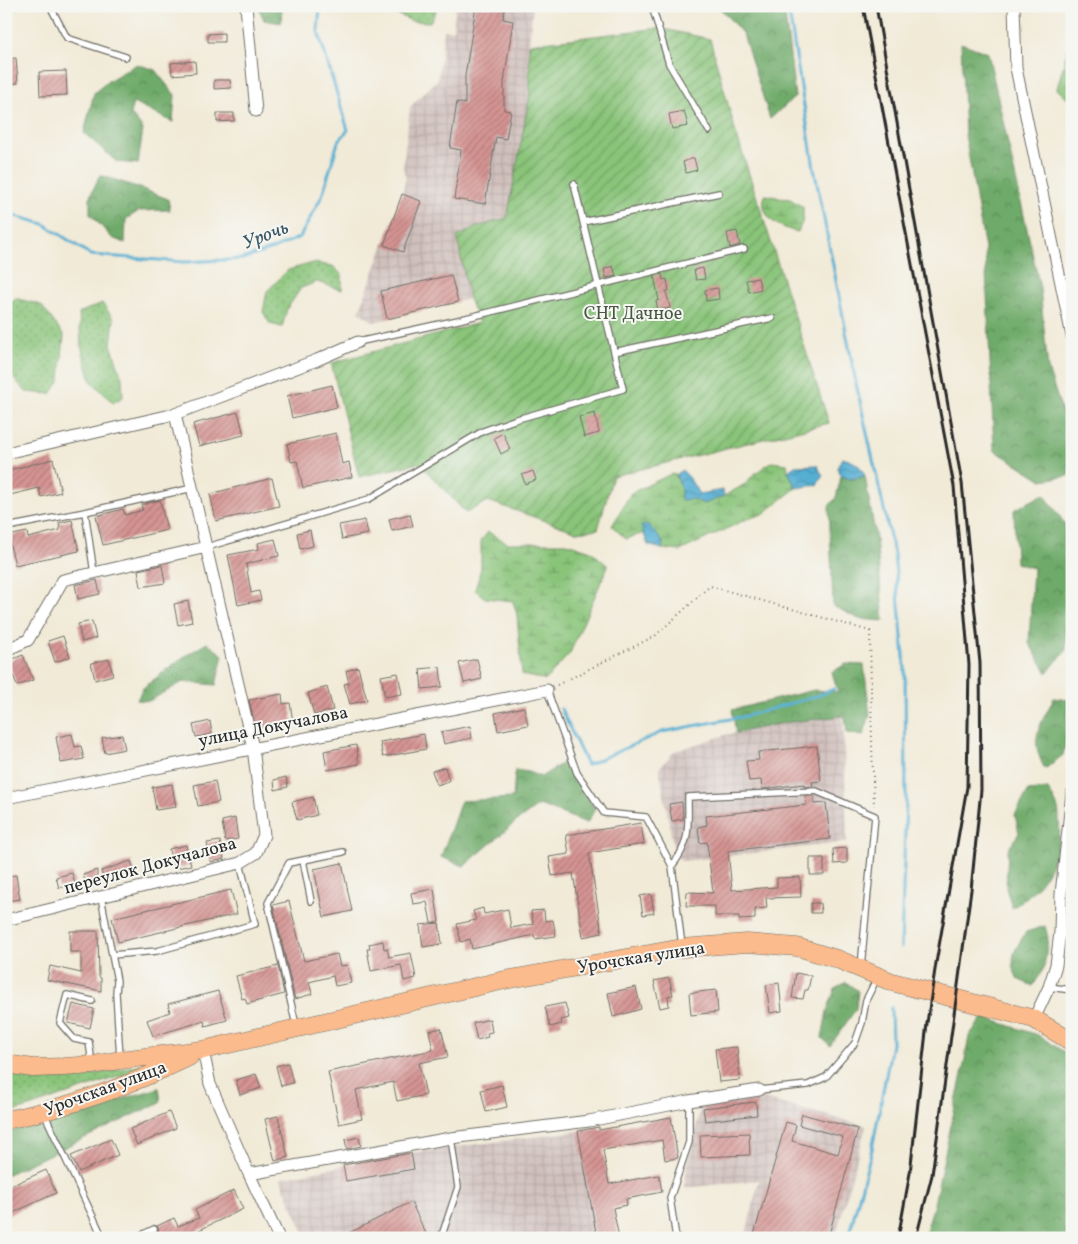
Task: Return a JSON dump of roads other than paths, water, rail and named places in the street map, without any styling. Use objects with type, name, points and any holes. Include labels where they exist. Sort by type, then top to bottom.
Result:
[{"type":"main road","name":"Урочская улица","points":[[6,1064],[33,1068],[93,1065],[202,1050],[505,980],[682,948],[747,943],[797,947],[837,959],[892,982],[1034,1019],[1072,1042]]},
{"type":"main road","name":"Урочская улица","points":[[6,1120],[65,1105],[147,1076],[202,1050]]},
{"type":"street","points":[[246,6],[256,111]]},
{"type":"street","points":[[1014,6],[1016,68],[1066,282],[1072,336]]},
{"type":"street","points":[[6,453],[175,414],[317,360],[358,342]]},
{"type":"street","name":"переулок Докучалова","points":[[6,920],[240,863],[256,853],[264,834],[253,748],[175,414]]},
{"type":"street","points":[[6,650],[28,640],[63,580],[207,547]]},
{"type":"street","name":"улица Докучалова","points":[[6,798],[547,690]]},
{"type":"street","points":[[1034,1019],[1049,987],[1056,965],[1060,932],[1061,894],[1072,793]]},
{"type":"street","points":[[202,1050],[210,1084],[248,1174],[279,1238]]},
{"type":"street","points":[[248,1174],[451,1138],[589,1121],[689,1101],[759,1090]]},
{"type":"lane","points":[[50,6],[67,38],[126,58]]},
{"type":"lane","points":[[652,6],[669,64],[709,131]]},
{"type":"lane","points":[[207,547],[369,499],[483,431],[514,420],[623,389],[574,184]]},
{"type":"lane","points":[[583,222],[719,193]]},
{"type":"lane","points":[[358,342],[458,320],[744,249]]},
{"type":"lane","points":[[614,352],[772,318]]},
{"type":"lane","points":[[6,530],[7,527],[193,488]]},
{"type":"lane","points":[[85,512],[94,573]]},
{"type":"lane","points":[[547,690],[577,773],[604,813],[646,817],[672,866],[682,948]]},
{"type":"lane","points":[[672,866],[679,858],[688,836],[688,797],[816,791],[875,816],[861,969]]},
{"type":"lane","points":[[296,1027],[268,903],[289,863],[343,852]]},
{"type":"lane","points":[[303,860],[311,901]]},
{"type":"lane","points":[[112,955],[157,951],[255,924],[240,863]]},
{"type":"lane","points":[[101,897],[117,981],[120,1060]]},
{"type":"lane","points":[[1060,932],[1072,937]]},
{"type":"lane","points":[[759,1090],[808,1085],[826,1077],[855,1043],[862,1023],[866,1000],[878,976]]},
{"type":"lane","points":[[1049,987],[1072,990]]},
{"type":"lane","points":[[92,1001],[67,995],[60,1023],[74,1039],[89,1042],[93,1065]]},
{"type":"lane","points":[[676,1238],[670,1198],[689,1142],[689,1101]]},
{"type":"lane","points":[[43,1111],[102,1238]]},
{"type":"lane","points":[[441,1238],[458,1186],[451,1138]]},
{"type":"lane","points":[[135,1238],[154,1229]]},
{"type":"water","points":[[842,458],[856,464],[865,476],[851,479],[841,476],[837,468]]},
{"type":"water","points":[[817,465],[823,476],[817,485],[796,488],[788,471],[795,466]]},
{"type":"water","points":[[682,470],[699,494],[723,490],[724,496],[704,504],[693,499],[681,500],[681,488],[676,475]]},
{"type":"water","points":[[649,525],[663,542],[662,549],[648,545],[641,526]]},
{"type":"waterway","name":"Урочь","points":[[6,218],[12,215],[44,224],[91,255],[185,262],[242,259],[273,249],[300,237],[322,196],[338,142],[348,130],[318,31],[320,6]]},
{"type":"waterway","points":[[788,6],[814,168],[857,388],[894,554],[905,667],[906,801],[901,947]]},
{"type":"waterway","points":[[561,709],[587,765],[662,732],[746,716],[817,696],[834,689]]},
{"type":"waterway","points":[[848,1238],[872,1149],[892,1044],[891,1008]]},
{"type":"railway","points":[[863,6],[954,486],[969,665],[967,787],[936,963],[927,1023],[910,1173],[898,1238]]},
{"type":"railway","points":[[876,6],[962,483],[980,663],[981,790],[971,890],[932,1175],[916,1238]]},
{"type":"park label","name":"СНТ Дачное","points":[[633,313]]}]
